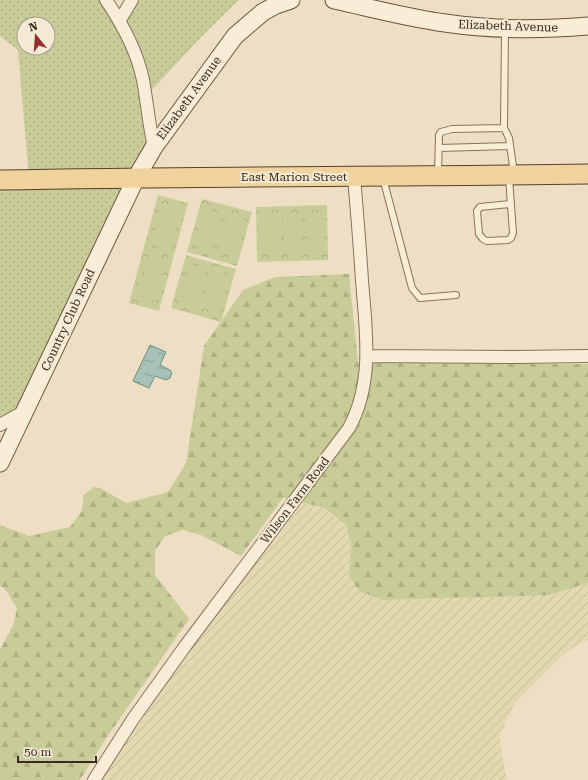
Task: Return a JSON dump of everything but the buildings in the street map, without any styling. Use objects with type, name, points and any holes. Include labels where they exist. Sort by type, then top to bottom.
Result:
[{"type":"main road","name":"East Marion Street","points":[[0,180],[588,174]]},
{"type":"street","points":[[106,0],[130,38],[143,79],[154,146]]},
{"type":"street","points":[[120,20],[132,0]]},
{"type":"street","name":"Elizabeth Avenue","points":[[136,178],[154,146],[235,36],[263,12],[276,5],[291,0]]},
{"type":"street","name":"Elizabeth Avenue","points":[[334,0],[444,23],[532,29],[588,26]]},
{"type":"street","name":"Wilson Farm Road","points":[[94,780],[133,719],[186,644],[349,428],[356,415],[363,394],[368,356],[354,177]]},
{"type":"street","name":"Country Club Road","points":[[0,463],[136,178]]},
{"type":"street","points":[[368,356],[588,356]]},
{"type":"street","points":[[0,425],[25,412]]},
{"type":"lane","points":[[505,28],[504,128],[509,138],[510,146],[512,175],[511,204],[514,232],[508,240],[487,241],[483,239],[479,234],[477,211],[480,207],[511,204]]},
{"type":"lane","points":[[438,176],[439,136],[441,132],[452,128],[504,128]]},
{"type":"lane","points":[[439,148],[510,146]]},
{"type":"lane","points":[[382,177],[412,288],[420,298],[456,295]]},
{"type":"shaded area","points":[[303,503],[325,508],[346,525],[351,545],[349,576],[549,595],[588,583],[588,640],[569,650],[515,703],[499,737],[507,780],[101,780],[193,643]]},
{"type":"green space","points":[[0,0],[106,0],[120,20],[132,0],[239,0],[209,29],[145,97],[154,147],[25,411],[0,425],[0,180],[29,179],[19,56],[56,56],[56,16],[16,16],[16,48],[0,36]]},
{"type":"green space","points":[[158,195],[188,203],[159,311],[129,303]]},
{"type":"green space","points":[[202,199],[252,212],[237,266],[187,252]]},
{"type":"green space","points":[[327,205],[328,260],[257,262],[256,207]]},
{"type":"green space","points":[[163,206],[180,211],[170,246],[153,242]]},
{"type":"green space","points":[[205,209],[222,213],[212,249],[195,244]]},
{"type":"green space","points":[[323,214],[325,251],[308,252],[306,215]]},
{"type":"green space","points":[[227,215],[244,220],[234,256],[217,251]]},
{"type":"green space","points":[[300,215],[302,252],[285,253],[283,216]]},
{"type":"green space","points":[[278,216],[280,254],[262,254],[261,217]]},
{"type":"green space","points":[[186,255],[236,269],[221,322],[171,308]]},
{"type":"green space","points":[[148,261],[165,265],[155,301],[138,296]]},
{"type":"green space","points":[[190,264],[206,269],[196,305],[180,300]]},
{"type":"green space","points":[[212,271],[229,275],[218,311],[202,306]]},
{"type":"green space","points":[[349,274],[358,363],[588,364],[588,583],[549,595],[383,600],[359,591],[349,576],[351,545],[346,525],[325,508],[283,498],[241,556],[201,535],[183,530],[165,536],[155,551],[155,575],[189,619],[107,737],[80,780],[0,780],[0,650],[14,623],[17,608],[5,589],[0,586],[0,525],[29,536],[70,527],[82,511],[84,495],[94,487],[100,488],[126,503],[168,492],[186,463],[204,346],[243,290],[275,277]]},
{"type":"water","points":[[150,345],[166,352],[160,365],[170,370],[172,373],[170,378],[166,380],[155,376],[149,388],[133,381]]}]
